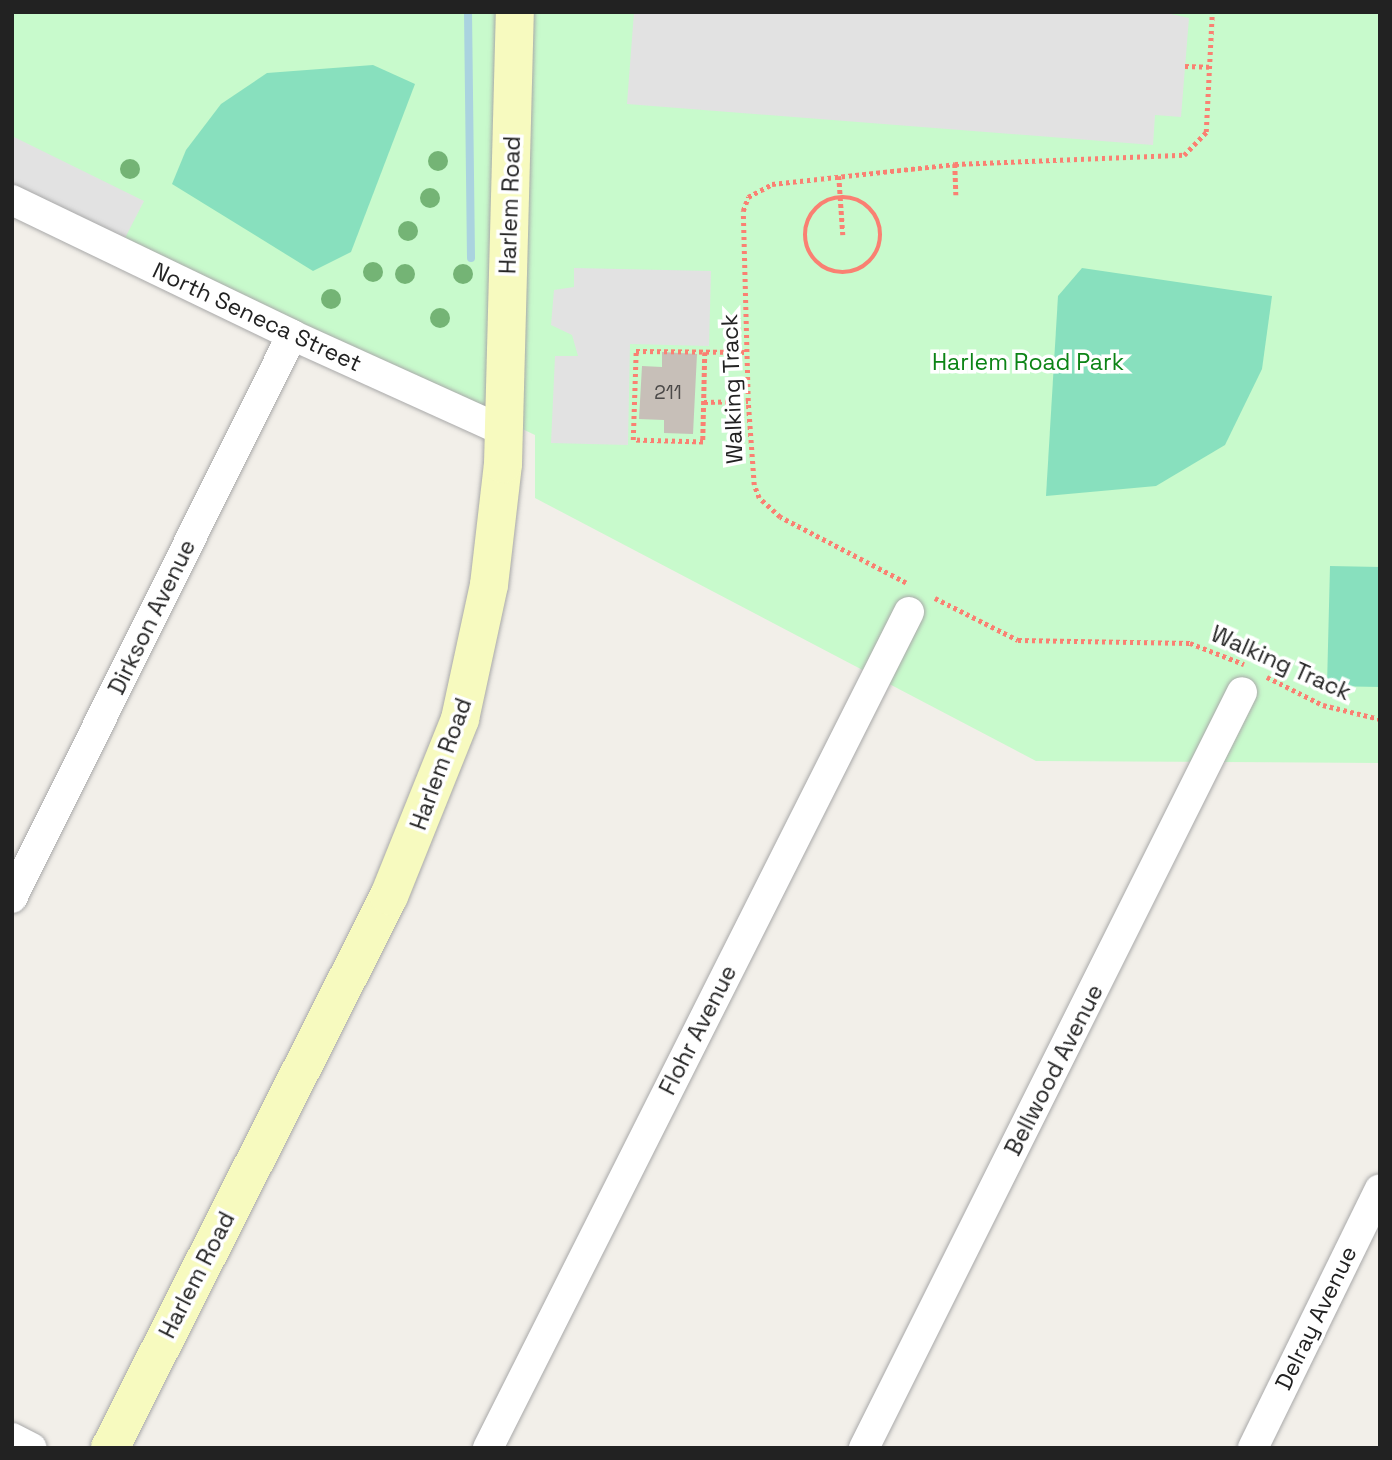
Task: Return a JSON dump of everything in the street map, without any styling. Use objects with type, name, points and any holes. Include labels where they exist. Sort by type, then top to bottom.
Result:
[{"type":"main road","name":"Harlem Road","points":[[110,1448],[389,896],[426,812],[460,719],[478,648],[497,529],[504,430],[515,12]]},
{"type":"street","name":"North Seneca Street","points":[[12,200],[292,335],[504,430]]},
{"type":"street","name":"Dirkson Avenue","points":[[12,898],[292,335]]},
{"type":"street","name":"Flohr Avenue","points":[[488,1448],[920,600]]},
{"type":"street","name":"Bellwood Avenue","points":[[864,1448],[1242,692]]},
{"type":"street","name":"Delray Avenue","points":[[1253,1448],[1380,1189]]},
{"type":"street","points":[[12,1438],[32,1448]]},
{"type":"path","name":"Walking Track","points":[[1212,12],[1206,132],[1184,155],[955,164],[772,184],[748,197],[743,211],[748,401],[754,485],[767,508],[920,600],[1018,640],[1208,646],[1306,698],[1345,713],[1380,719]]},
{"type":"path","points":[[1185,66],[1209,67]]},
{"type":"path","points":[[955,164],[956,195]]},
{"type":"path","points":[[839,176],[843,235]]},
{"type":"path","points":[[840,197],[868,206],[881,228],[881,241],[872,260],[847,272],[819,265],[806,241],[814,209],[840,197]]},
{"type":"path","points":[[705,352],[703,442],[633,440],[636,351],[747,352]]},
{"type":"path","points":[[704,402],[748,401]]},
{"type":"green space","name":"Harlem Road Park","points":[[12,12],[1380,12],[1380,763],[1036,761],[535,498],[535,435],[12,187]]},
{"type":"green space","points":[[373,65],[415,84],[351,252],[313,271],[172,184],[186,150],[221,104],[267,73]]},
{"type":"green space","points":[[1082,268],[1272,296],[1262,369],[1225,445],[1156,486],[1046,496],[1058,296]]},
{"type":"green space","points":[[1330,566],[1380,567],[1380,687],[1327,686]]},
{"type":"shaded area","points":[[634,12],[1162,12],[1189,18],[1181,117],[1155,115],[1153,145],[627,104]]},
{"type":"shaded area","points":[[12,136],[144,201],[125,238],[12,185]]},
{"type":"shaded area","points":[[574,268],[711,271],[709,346],[630,344],[628,445],[551,443],[555,356],[578,356],[572,335],[551,325],[554,290],[574,287]]},
{"type":"building","points":[[662,352],[697,354],[693,434],[664,433],[664,420],[639,419],[642,366],[662,367]]},
{"type":"waterway","points":[[468,12],[471,258]]}]
